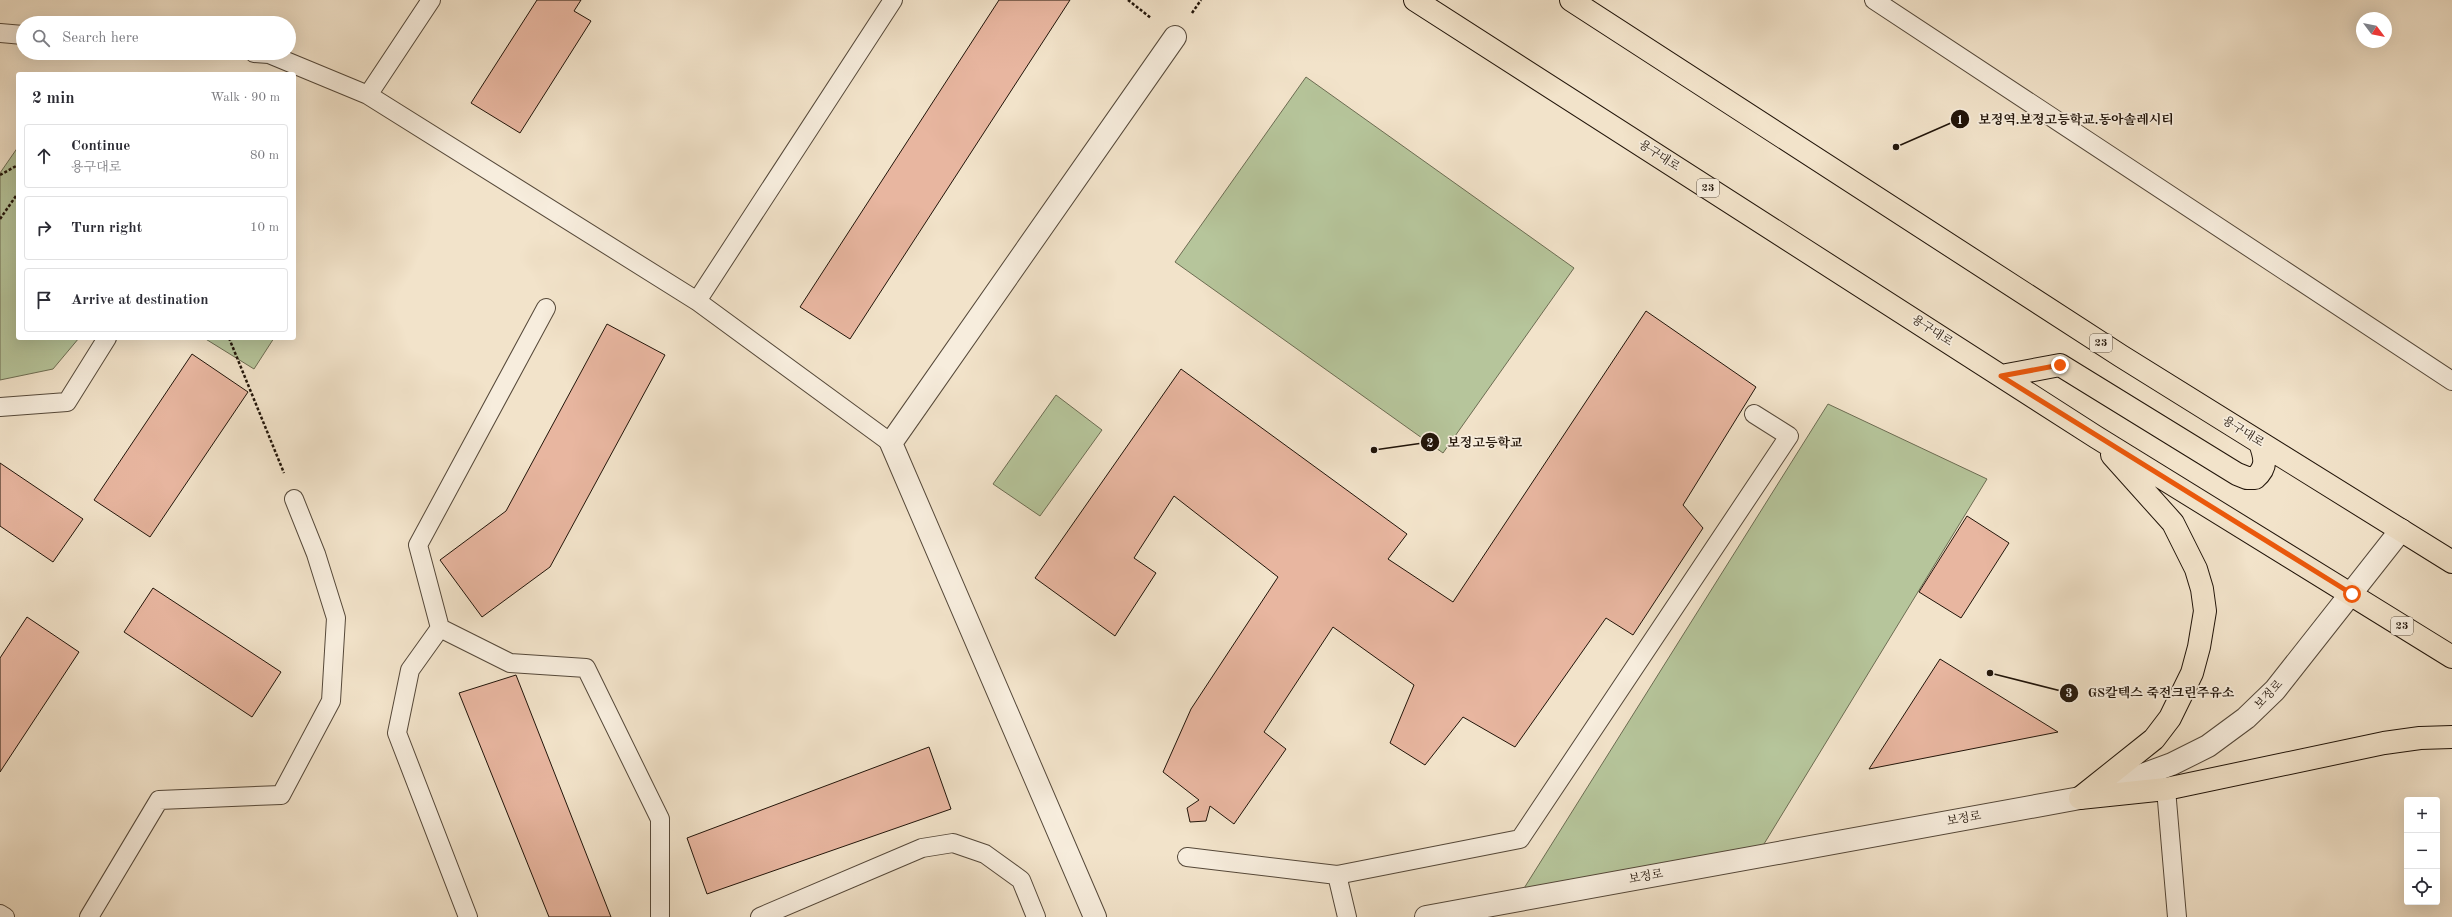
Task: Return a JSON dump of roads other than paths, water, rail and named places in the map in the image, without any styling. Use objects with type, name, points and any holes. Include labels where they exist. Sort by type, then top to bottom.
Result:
[{"type":"main road","name":"용구대로","points":[[1415,0],[2096,437],[2452,657]]},
{"type":"main road","name":"용구대로","points":[[1571,0],[1810,156],[2260,443],[2452,562]]},
{"type":"main road","points":[[2001,376],[2060,365],[2237,474],[2247,478],[2255,478],[2265,466],[2265,458],[2260,443]]},
{"type":"main road","points":[[2080,798],[2154,739],[2170,718],[2192,673],[2199,648],[2205,611],[2202,589],[2196,569],[2173,523],[2096,437]]},
{"type":"main road","points":[[2080,798],[2166,790],[2384,743],[2420,738],[2452,737]]},
{"type":"street","points":[[1095,917],[891,443],[1175,37]]},
{"type":"street","name":"보정로","points":[[1426,917],[2080,798],[2172,764],[2208,746],[2246,718],[2275,690],[2401,530]]},
{"type":"lane","points":[[368,95],[431,0]]},
{"type":"lane","points":[[697,301],[893,0]]},
{"type":"lane","points":[[1874,0],[2452,381]]},
{"type":"lane","points":[[0,33],[16,34]]},
{"type":"lane","points":[[283,60],[368,95],[697,301],[891,443]]},
{"type":"lane","points":[[546,308],[418,545],[440,628],[510,663],[586,668],[660,819],[660,917]]},
{"type":"lane","points":[[0,407],[67,402],[106,340]]},
{"type":"lane","points":[[1187,857],[1337,875],[1520,839],[1789,436],[1754,414]]},
{"type":"lane","points":[[89,917],[159,800],[281,795],[331,700],[336,618],[316,554],[294,499]]},
{"type":"lane","points":[[440,628],[410,670],[397,733],[468,917]]},
{"type":"lane","points":[[2166,790],[2177,917]]},
{"type":"lane","points":[[760,917],[922,848],[953,843],[985,854],[1021,880],[1036,917]]},
{"type":"lane","points":[[1337,875],[1346,917]]},
{"type":"lane","points":[[0,914],[5,917]]},
{"type":"place","name":"보정역.보정고등학교.동아솔레시티","points":[[1896,147]]},
{"type":"place","name":"보정고등학교","points":[[1374,450]]},
{"type":"place","name":"GS칼텍스 죽전크린주유소","points":[[1990,673]]}]
